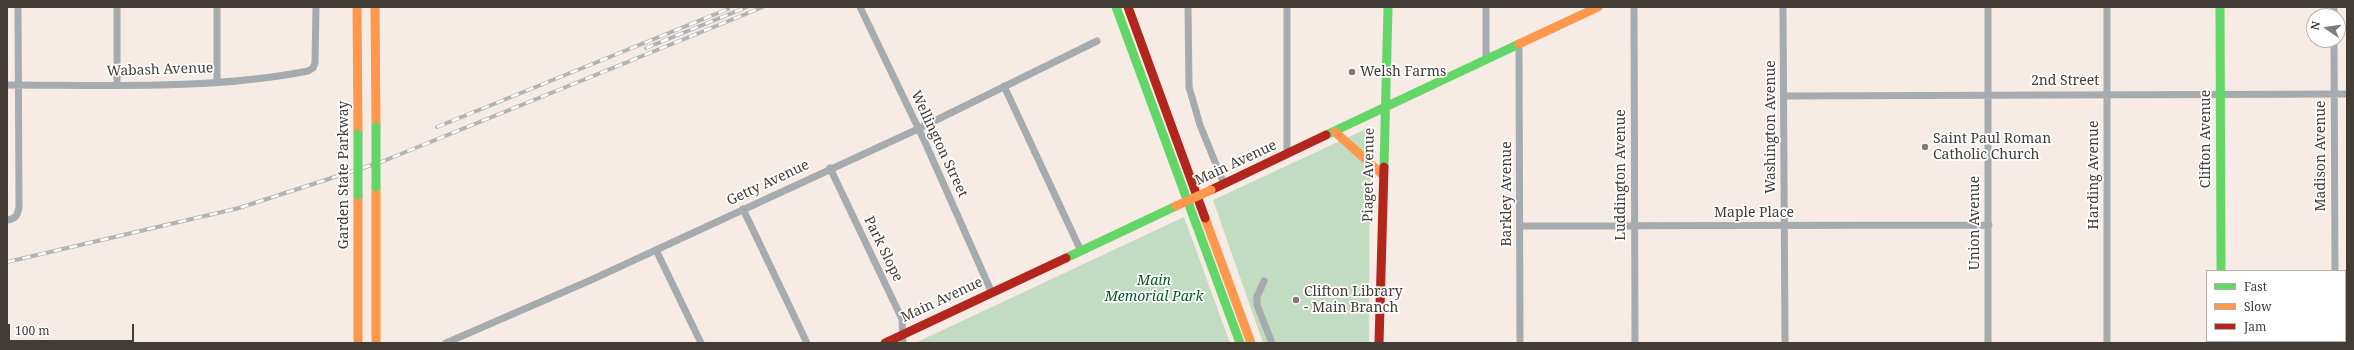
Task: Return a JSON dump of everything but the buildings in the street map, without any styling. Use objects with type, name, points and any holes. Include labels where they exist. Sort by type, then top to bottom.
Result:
[{"type":"main road","name":"Garden State Parkway","points":[[357,7],[358,343]]},
{"type":"main road","points":[[375,7],[376,343]]},
{"type":"main road","points":[[1116,7],[1240,343]]},
{"type":"main road","points":[[1128,7],[1251,343]]},
{"type":"main road","name":"Piaget Avenue","points":[[1379,343],[1388,7]]},
{"type":"main road","name":"Main Avenue","points":[[885,343],[903,339],[992,293],[1519,45],[1581,11],[1598,7]]},
{"type":"main road","name":"Clifton Avenue","points":[[2220,7],[2221,270]]},
{"type":"main road","points":[[1335,132],[1383,175]]},
{"type":"street","points":[[7,220],[15,218],[18,214],[18,7]]},
{"type":"street","points":[[117,7],[117,84]]},
{"type":"street","points":[[217,7],[218,81]]},
{"type":"street","name":"Wabash Avenue","points":[[7,85],[190,84],[278,77],[308,71],[315,63],[316,7]]},
{"type":"street","name":"Wellington Street","points":[[860,7],[918,129],[992,293]]},
{"type":"street","points":[[1188,7],[1189,87],[1200,125],[1224,184]]},
{"type":"street","points":[[1287,7],[1287,154]]},
{"type":"street","points":[[1486,7],[1486,60]]},
{"type":"street","name":"Luddington Avenue","points":[[1634,7],[1635,343]]},
{"type":"street","name":"Washington Avenue","points":[[1784,7],[1785,343]]},
{"type":"street","name":"Union Avenue","points":[[1988,7],[1988,343]]},
{"type":"street","name":"Harding Avenue","points":[[2107,7],[2108,343]]},
{"type":"street","name":"Getty Avenue","points":[[446,343],[656,250],[830,168],[918,129],[1097,41]]},
{"type":"street","name":"Barkley Avenue","points":[[1519,45],[1520,343]]},
{"type":"street","name":"Madison Avenue","points":[[2334,48],[2335,270]]},
{"type":"street","points":[[1004,86],[1082,251]]},
{"type":"street","name":"2nd Street","points":[[1784,96],[2347,94]]},
{"type":"street","name":"Park Slope","points":[[830,168],[902,319],[903,339]]},
{"type":"street","points":[[743,209],[808,343]]},
{"type":"street","name":"Maple Place","points":[[1520,226],[1988,225]]},
{"type":"street","points":[[656,250],[701,343]]},
{"type":"street","points":[[1264,281],[1257,297],[1257,305],[1272,343]]},
{"type":"green space","points":[[1370,127],[1369,343],[1263,343],[1213,200]]},
{"type":"green space","name":"Main Memorial Park","points":[[1184,217],[1230,343],[915,343]]},
{"type":"railway","points":[[646,48],[747,7]]},
{"type":"railway","points":[[7,262],[239,208],[381,162],[763,7]]},
{"type":"railway","points":[[437,127],[728,9]]},
{"type":"traffic: fast","points":[[1116,7],[1240,343]]},
{"type":"traffic: fast","points":[[1384,167],[1388,7]]},
{"type":"traffic: fast","points":[[2220,7],[2221,270]]},
{"type":"traffic: fast","points":[[1326,135],[1519,44]]},
{"type":"traffic: fast","points":[[376,127],[376,187]]},
{"type":"traffic: fast","points":[[358,134],[358,195]]},
{"type":"traffic: fast","points":[[1066,258],[1176,206]]},
{"type":"traffic: slow","points":[[357,7],[358,134]]},
{"type":"traffic: slow","points":[[375,7],[376,127]]},
{"type":"traffic: slow","points":[[1519,44],[1598,7]]},
{"type":"traffic: slow","points":[[1335,132],[1383,175]]},
{"type":"traffic: slow","points":[[376,187],[376,343]]},
{"type":"traffic: slow","points":[[1176,206],[1211,190]]},
{"type":"traffic: slow","points":[[358,195],[358,343]]},
{"type":"traffic: slow","points":[[1205,218],[1251,343]]},
{"type":"traffic: jam","points":[[1128,7],[1205,218]]},
{"type":"traffic: jam","points":[[1211,190],[1326,135]]},
{"type":"traffic: jam","points":[[1379,343],[1384,167]]},
{"type":"traffic: jam","points":[[885,343],[1066,258]]},
{"type":"place","name":"Welsh Farms","points":[[1352,72]]},
{"type":"place","name":"Saint Paul Roman Catholic Church","points":[[1925,147]]},
{"type":"place","name":"Clifton Library - Main Branch","points":[[1296,300]]}]
